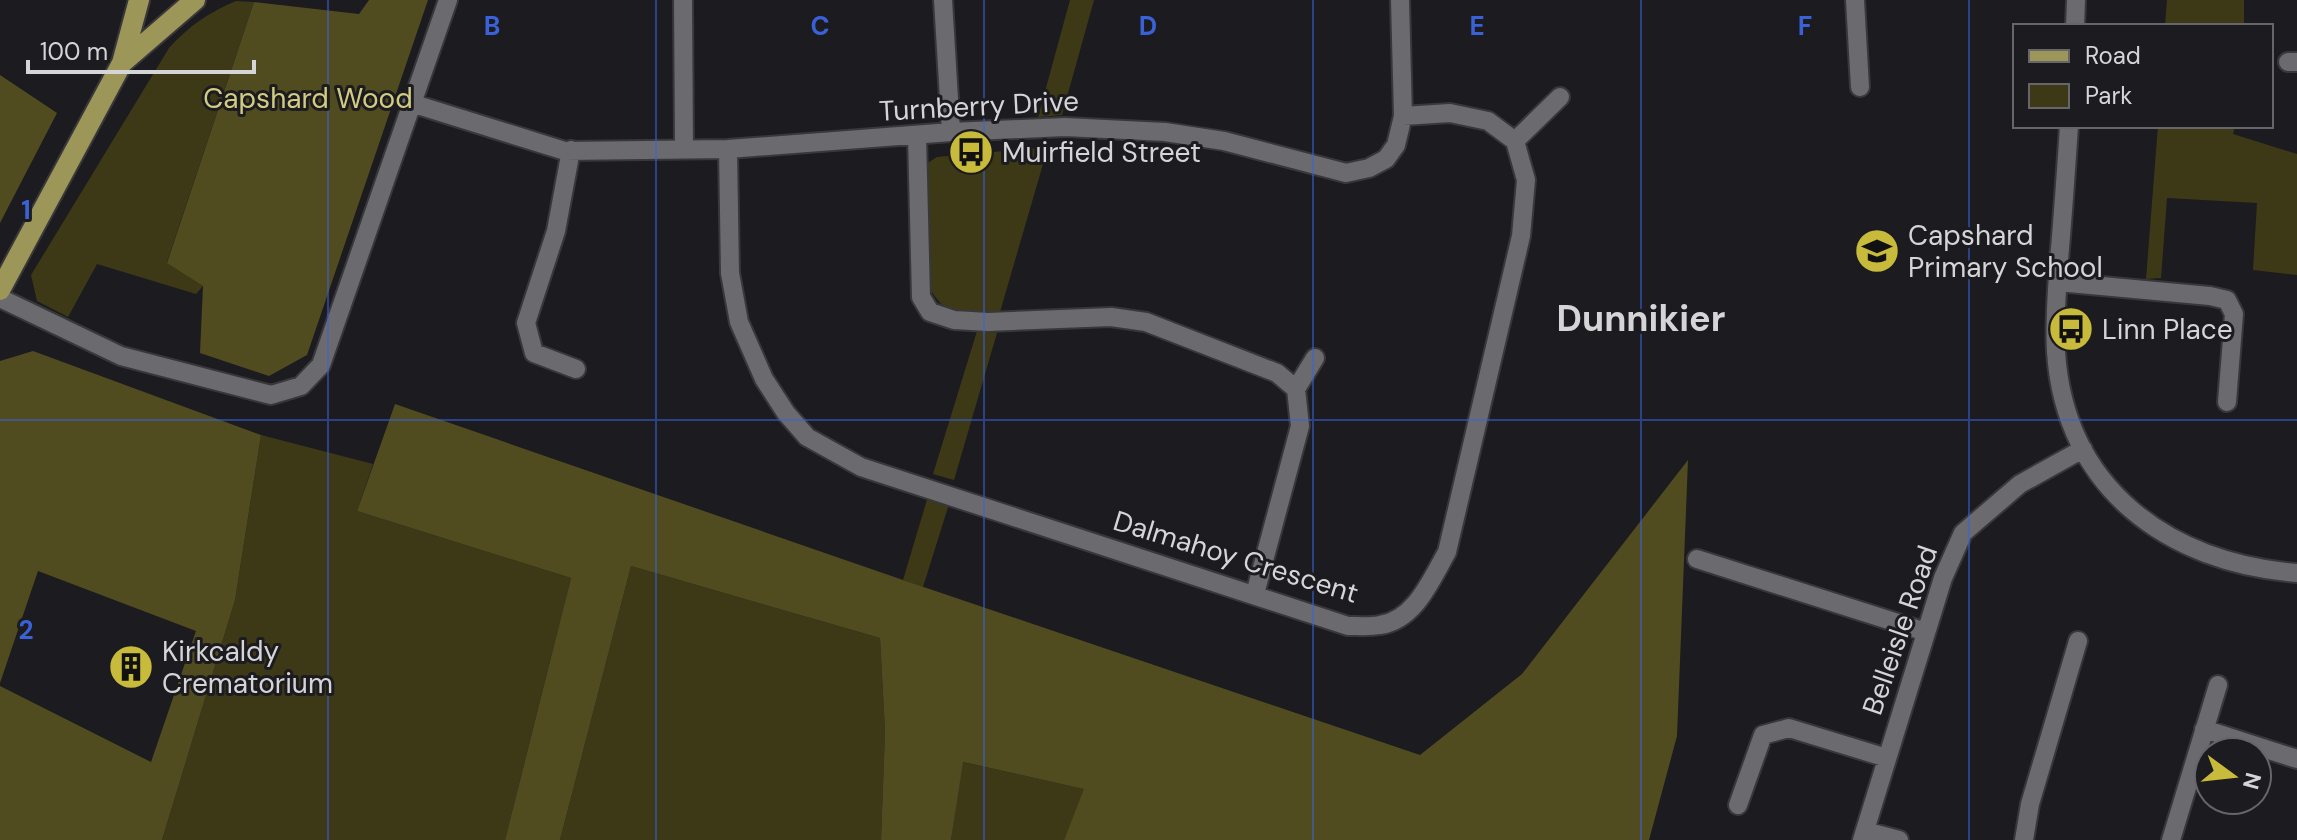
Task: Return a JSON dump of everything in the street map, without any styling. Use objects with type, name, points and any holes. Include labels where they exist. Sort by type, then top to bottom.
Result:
[{"type":"main road","points":[[0,290],[122,63],[139,0]]},
{"type":"main road","points":[[122,63],[195,0]]},
{"type":"street","points":[[0,298],[121,356],[271,395],[301,386],[321,365],[448,0]]},
{"type":"street","points":[[683,0],[684,149]]},
{"type":"street","points":[[943,0],[951,132]]},
{"type":"street","name":"Turnberry Drive","points":[[411,103],[571,150],[728,149],[951,132],[1065,127],[1165,132],[1224,141],[1315,162],[1346,173],[1369,168],[1386,159],[1396,145],[1403,116],[1400,0]]},
{"type":"street","points":[[1855,0],[1860,87]]},
{"type":"street","points":[[2075,24],[2076,0]]},
{"type":"street","points":[[1403,116],[1450,113],[1488,121],[1515,141],[1560,97]]},
{"type":"street","points":[[2069,128],[2056,350],[2060,388],[2069,421],[2083,449],[2120,499],[2161,533],[2209,556],[2239,565],[2297,573]]},
{"type":"street","points":[[917,136],[921,297],[930,312],[954,320],[1111,317],[1146,322],[1277,373],[1296,389]]},
{"type":"street","name":"Dalmahoy Crescent","points":[[728,149],[730,273],[739,322],[764,379],[786,413],[807,437],[861,467],[1348,626],[1381,625],[1401,618],[1424,593],[1447,552],[1521,236],[1526,180],[1515,141]]},
{"type":"street","points":[[571,150],[556,231],[526,323],[534,353],[576,369]]},
{"type":"street","points":[[2058,282],[2227,300],[2234,314],[2227,402]]},
{"type":"street","points":[[1255,594],[1300,426],[1296,389],[1315,358]]},
{"type":"street","name":"Belleisle Road","points":[[1864,836],[1943,578],[1963,533],[2020,484],[2083,449]]},
{"type":"street","points":[[1697,559],[1926,632]]},
{"type":"street","points":[[2024,840],[2030,804],[2078,641]]},
{"type":"street","points":[[2171,840],[2218,685]]},
{"type":"street","points":[[1738,805],[1763,735],[1789,728],[1887,758]]},
{"type":"street","points":[[2204,729],[2297,759]]},
{"type":"street","points":[[1864,836],[1899,840]]},
{"type":"green space","name":"Capshard Wood","points":[[369,0],[428,0],[307,355],[269,376],[200,353],[203,286],[167,263],[254,2],[359,14]]},
{"type":"green space","points":[[1070,0],[1094,0],[1062,115],[1038,117]]},
{"type":"green space","points":[[2167,0],[2244,0],[2244,24],[2165,24]]},
{"type":"green space","points":[[236,1],[254,2],[167,262],[203,286],[196,294],[97,264],[68,317],[37,301],[31,275],[169,48],[200,20]]},
{"type":"green space","points":[[0,75],[57,113],[0,223]]},
{"type":"green space","points":[[2158,128],[2234,128],[2233,134],[2297,154],[2297,275],[2253,270],[2257,203],[2167,198],[2161,278],[2146,279]]},
{"type":"green space","points":[[1048,147],[1000,312],[968,315],[952,311],[930,289],[923,166],[937,157]]},
{"type":"green space","points":[[977,331],[997,333],[954,480],[933,474]]},
{"type":"green space","points":[[33,351],[261,435],[235,600],[162,840],[0,840],[0,686],[151,762],[196,631],[38,571],[0,683],[0,361]]},
{"type":"green space","points":[[395,404],[1420,755],[1522,674],[1688,460],[1677,736],[1649,840],[1064,840],[1084,789],[963,762],[951,840],[881,840],[885,731],[880,638],[631,566],[560,840],[505,840],[571,578],[357,511]]},
{"type":"green space","points":[[261,435],[373,464],[357,511],[571,578],[505,840],[162,840],[235,600]]},
{"type":"green space","points":[[929,493],[950,501],[923,587],[903,580]]},
{"type":"green space","points":[[631,566],[880,638],[885,731],[881,840],[560,840]]},
{"type":"green space","points":[[962,762],[1085,789],[1064,840],[951,840]]},
{"type":"place","name":"Muirfield Street","points":[[971,152]]},
{"type":"place","name":"Capshard Primary School","points":[[1877,251]]},
{"type":"place","name":"Linn Place","points":[[2071,329]]},
{"type":"place","name":"Kirkcaldy Crematorium","points":[[131,667]]},
{"type":"district","name":"Dunnikier","points":[[1641,318]]}]
